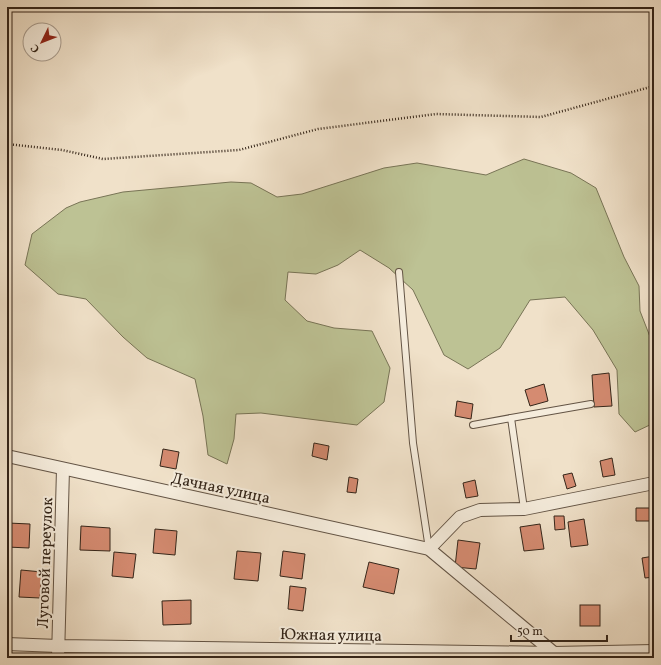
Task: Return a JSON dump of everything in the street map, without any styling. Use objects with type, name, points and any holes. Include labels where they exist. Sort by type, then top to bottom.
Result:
[{"type":"street","name":"Дачная улица","points":[[7,456],[429,549]]},
{"type":"street","name":"Луговой переулок","points":[[58,652],[63,469]]},
{"type":"street","points":[[554,652],[429,549],[460,517],[480,510],[524,509],[654,483]]},
{"type":"street","name":"Южная улица","points":[[7,644],[58,652],[654,652]]},
{"type":"lane","points":[[399,272],[413,443],[429,549]]},
{"type":"lane","points":[[473,425],[591,404]]},
{"type":"lane","points":[[511,418],[524,509]]},
{"type":"path","points":[[7,144],[62,150],[103,159],[239,150],[318,129],[436,114],[541,117],[654,86]]},
{"type":"green space","points":[[524,159],[571,173],[596,188],[624,257],[639,286],[640,311],[654,347],[654,423],[635,432],[619,414],[617,370],[593,330],[565,297],[530,300],[500,348],[468,369],[444,355],[413,290],[389,268],[360,250],[338,265],[316,274],[288,272],[285,300],[307,321],[334,328],[372,331],[390,368],[384,402],[357,425],[261,413],[236,414],[234,439],[227,464],[208,455],[203,416],[195,379],[147,358],[123,337],[86,299],[58,294],[25,265],[32,234],[66,208],[80,202],[123,192],[231,182],[251,183],[277,197],[302,194],[384,168],[417,163],[486,175]]},
{"type":"building","points":[[609,373],[612,406],[594,407],[592,375]]},
{"type":"building","points":[[544,384],[548,401],[530,406],[525,390]]},
{"type":"building","points":[[457,401],[473,404],[471,419],[455,416]]},
{"type":"building","points":[[314,443],[329,446],[327,460],[312,456]]},
{"type":"building","points":[[163,449],[179,452],[176,469],[160,466]]},
{"type":"building","points":[[612,458],[615,475],[603,477],[600,461]]},
{"type":"building","points":[[572,473],[576,486],[567,489],[563,475]]},
{"type":"building","points":[[349,477],[358,479],[356,493],[347,492]]},
{"type":"building","points":[[475,480],[478,496],[466,498],[463,483]]},
{"type":"building","points":[[636,508],[650,508],[651,521],[636,521]]},
{"type":"building","points":[[554,516],[564,516],[565,529],[555,530]]},
{"type":"building","points":[[584,519],[588,545],[571,547],[568,522]]},
{"type":"building","points":[[8,523],[30,524],[29,548],[7,547]]},
{"type":"building","points":[[540,524],[544,549],[524,551],[520,527]]},
{"type":"building","points":[[81,526],[110,528],[110,551],[80,550]]},
{"type":"building","points":[[155,529],[177,531],[175,555],[153,553]]},
{"type":"building","points":[[458,540],[480,543],[476,569],[455,567]]},
{"type":"building","points":[[237,551],[261,553],[258,581],[234,579]]},
{"type":"building","points":[[283,551],[305,554],[302,579],[280,576]]},
{"type":"building","points":[[114,552],[136,554],[133,578],[112,576]]},
{"type":"building","points":[[654,556],[654,577],[645,578],[642,558]]},
{"type":"building","points":[[369,562],[399,569],[394,594],[363,587]]},
{"type":"building","points":[[21,570],[42,572],[40,598],[19,597]]},
{"type":"building","points":[[290,586],[306,588],[303,611],[288,609]]},
{"type":"building","points":[[191,600],[191,624],[163,625],[162,601]]},
{"type":"building","points":[[580,605],[600,605],[600,626],[580,626]]}]
